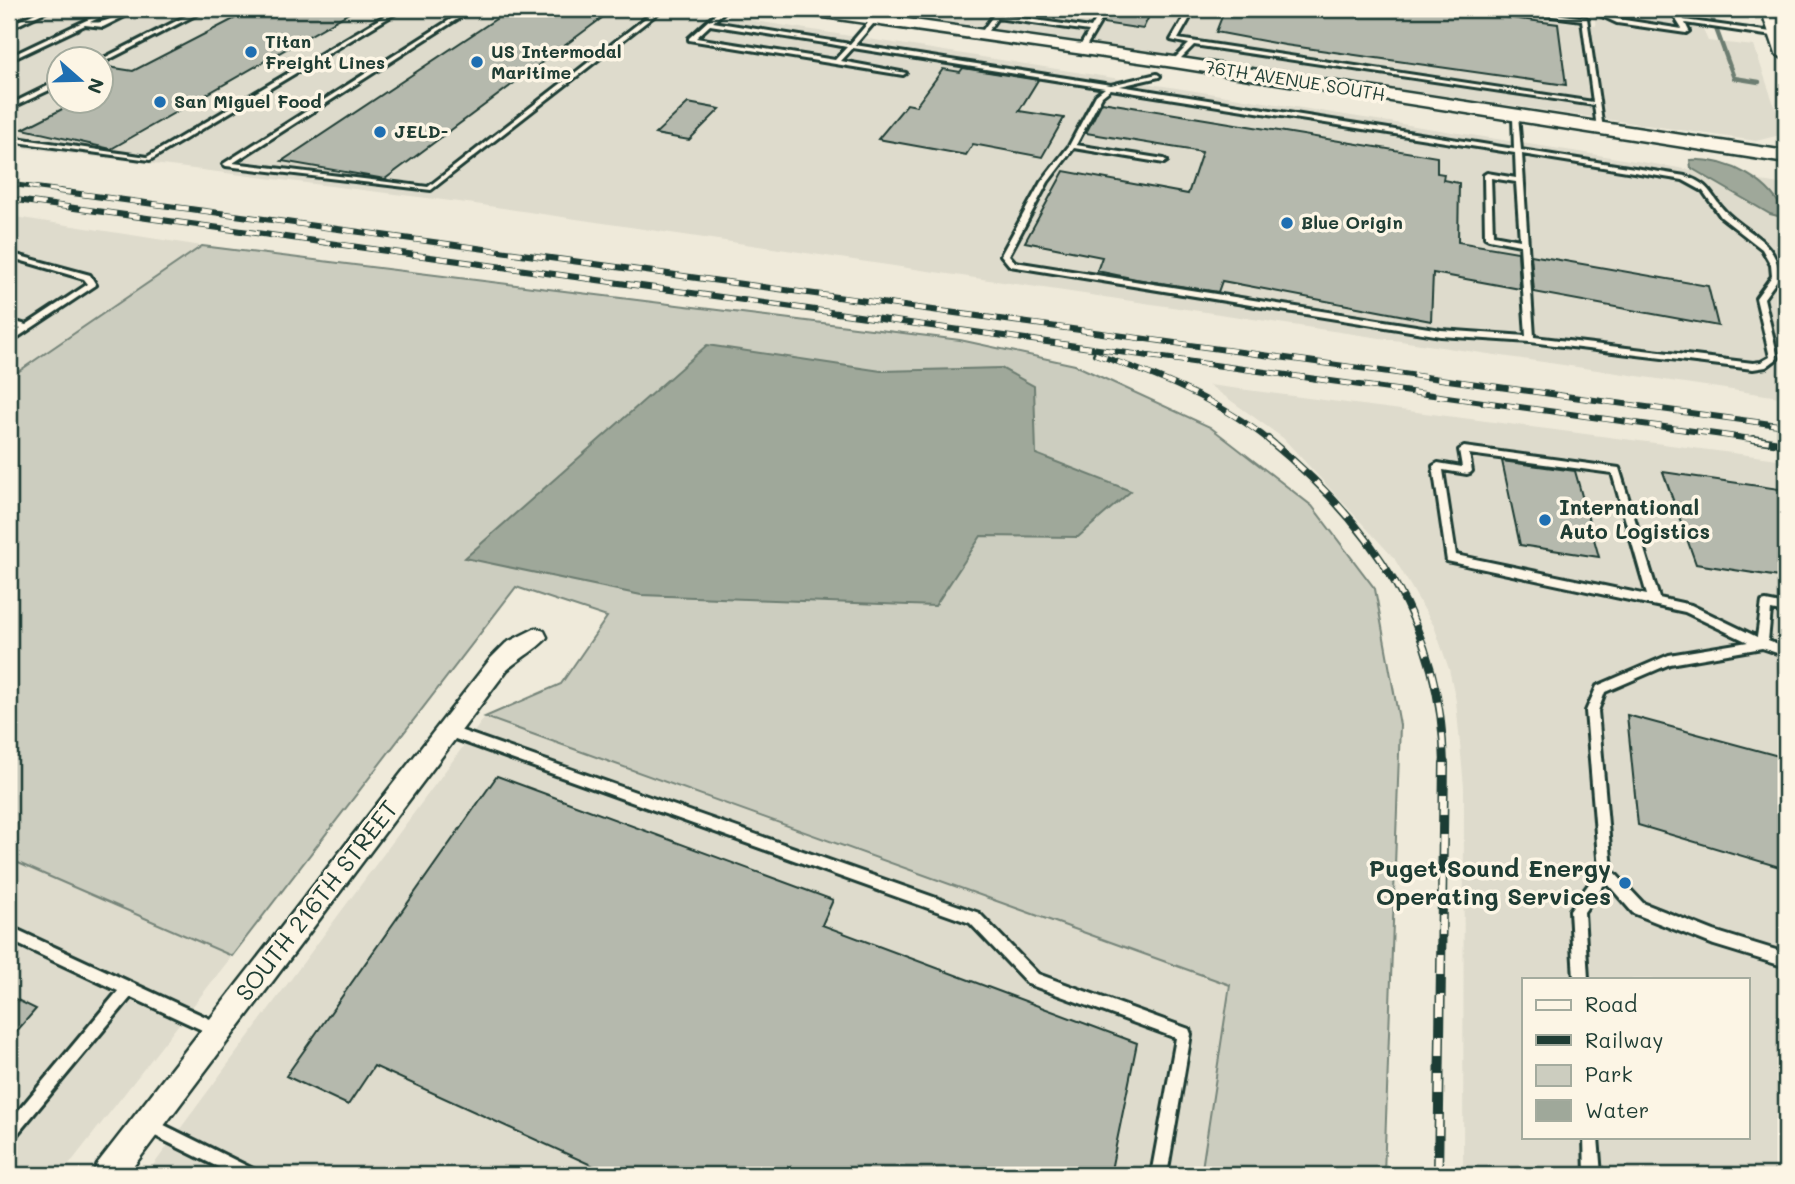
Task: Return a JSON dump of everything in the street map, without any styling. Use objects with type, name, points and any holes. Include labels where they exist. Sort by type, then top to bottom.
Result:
[{"type":"main road","points":[[1770,9],[1784,42]]},
{"type":"street","name":"76TH AVENUE SOUTH","points":[[803,9],[879,14],[983,34],[1082,48],[1165,66],[1786,157]]},
{"type":"street","name":"SOUTH 216TH STREET","points":[[108,1175],[499,664],[514,649],[536,637]]},
{"type":"lane","points":[[9,27],[48,9]]},
{"type":"lane","points":[[9,59],[114,9]]},
{"type":"lane","points":[[85,23],[101,26],[136,9]]},
{"type":"lane","points":[[116,54],[204,9]]},
{"type":"lane","points":[[9,139],[148,159],[400,9]]},
{"type":"lane","points":[[470,9],[226,164],[429,189],[660,9]]},
{"type":"lane","points":[[724,9],[691,38],[903,73]]},
{"type":"lane","points":[[933,9],[953,9]]},
{"type":"lane","points":[[983,34],[1001,9]]},
{"type":"lane","points":[[1082,48],[1105,9]]},
{"type":"lane","points":[[1192,9],[1174,40],[1597,104]]},
{"type":"lane","points":[[1502,9],[1585,19],[1600,129]]},
{"type":"lane","points":[[1590,9],[1617,21],[1686,31],[1676,9]]},
{"type":"lane","points":[[837,62],[879,14]]},
{"type":"lane","points":[[996,16],[1092,30]]},
{"type":"lane","points":[[1680,21],[1746,31],[1784,42]]},
{"type":"lane","points":[[709,23],[1110,87],[1149,94],[1518,152],[1692,181],[1714,197],[1722,214],[1760,241],[1776,269],[1772,284],[1760,298],[1776,353],[1770,362],[1763,365],[1530,339],[1441,333],[1013,264],[1005,255],[1045,182],[1072,146],[1092,104],[1110,87],[1165,66],[1193,43]]},
{"type":"lane","points":[[1149,94],[1165,66]]},
{"type":"lane","points":[[9,107],[46,89]]},
{"type":"lane","points":[[1516,116],[1530,339]]},
{"type":"lane","points":[[1072,146],[1164,161]]},
{"type":"lane","points":[[1520,181],[1487,175],[1489,237],[1524,243]]},
{"type":"lane","points":[[9,255],[87,277],[92,285],[9,340]]},
{"type":"lane","points":[[9,322],[27,328]]},
{"type":"lane","points":[[1654,600],[1616,470],[1464,450],[1467,471],[1438,466],[1451,558],[1687,608],[1762,644],[1786,652]]},
{"type":"lane","points":[[1762,644],[1766,605],[1786,609]]},
{"type":"lane","points":[[1762,644],[1669,660],[1601,689],[1592,711],[1606,872],[1637,908],[1714,938],[1786,960]]},
{"type":"lane","points":[[448,731],[974,918],[1033,979],[1184,1034],[1159,1175]]},
{"type":"lane","points":[[1581,978],[1577,910],[1606,872]]},
{"type":"lane","points":[[9,933],[218,1030]]},
{"type":"lane","points":[[9,1133],[129,989]]},
{"type":"lane","points":[[146,1124],[250,1175]]},
{"type":"lane","points":[[1591,1138],[1593,1175]]},
{"type":"shaded area","name":"Blue Origin","points":[[9,9],[709,9],[705,13],[1786,185],[1786,398],[475,204],[9,146]]},
{"type":"shaded area","points":[[844,9],[1477,9],[1596,26],[1594,16],[1534,9],[1694,9],[1708,41],[1754,46],[1784,134],[1756,141]]},
{"type":"shaded area","points":[[9,216],[202,246],[9,378]]},
{"type":"shaded area","name":"Puget Sound Energy Operating Services","points":[[1209,385],[1786,460],[1786,1175],[1463,1175],[1464,787],[1456,701],[1449,669],[1434,626],[1394,558],[1283,438]]},
{"type":"shaded area","points":[[485,717],[1230,985],[1201,1175],[146,1175]]},
{"type":"shaded area","points":[[9,859],[232,956],[61,1175],[9,1175]]},
{"type":"green space","points":[[202,246],[960,340],[1075,365],[1210,427],[1312,506],[1375,589],[1400,725],[1384,1175],[1201,1175],[1230,985],[485,717],[561,684],[607,617],[516,587],[232,956],[9,859],[9,378]]},
{"type":"water","points":[[1690,160],[1719,163],[1747,174],[1771,193],[1786,218],[1770,214],[1691,168]]},
{"type":"water","points":[[707,345],[881,371],[1001,368],[1034,386],[1036,454],[1131,491],[1078,537],[981,536],[935,606],[641,595],[465,558]]},
{"type":"building","points":[[253,9],[356,9],[111,149],[23,129],[49,116],[116,116],[116,68],[133,71]]},
{"type":"building","points":[[511,9],[614,9],[385,179],[282,161]]},
{"type":"building","points":[[1111,9],[1151,12],[1143,29],[1103,23]]},
{"type":"building","points":[[1250,9],[1443,9],[1558,24],[1566,85],[1285,45],[1216,32],[1223,14],[1247,17]]},
{"type":"building","points":[[963,68],[1038,80],[1019,111],[1064,118],[1042,157],[973,144],[966,155],[878,139],[907,104],[916,106],[943,69],[960,72]]},
{"type":"building","name":"Blue Origin","points":[[1102,102],[1437,157],[1437,173],[1444,174],[1443,180],[1459,183],[1458,242],[1518,252],[1520,289],[1433,273],[1431,321],[1222,281],[1218,292],[1136,279],[1097,271],[1102,257],[1025,242],[1064,171],[1188,194],[1202,152],[1086,133]]},
{"type":"building","points":[[688,103],[720,109],[689,140],[655,134]]},
{"type":"building","points":[[1531,255],[1708,286],[1718,326],[1534,292]]},
{"type":"building","points":[[1502,461],[1575,471],[1599,557],[1520,545]]},
{"type":"building","points":[[1663,472],[1786,490],[1786,578],[1696,564]]},
{"type":"building","points":[[1627,715],[1786,758],[1786,869],[1638,825]]},
{"type":"building","points":[[497,776],[833,900],[822,925],[1137,1043],[1110,1175],[613,1175],[374,1066],[348,1105],[286,1076]]},
{"type":"building","points":[[9,996],[36,1009],[9,1040]]},
{"type":"waterway","points":[[1709,9],[1734,78],[1759,82]]},
{"type":"railway","points":[[9,184],[70,192]]},
{"type":"railway","points":[[58,191],[1786,426]]},
{"type":"railway","points":[[9,199],[1766,441]]},
{"type":"railway","points":[[1095,354],[1187,390],[1230,413],[1270,441]]},
{"type":"railway","points":[[1268,439],[1306,472],[1340,507],[1395,582],[1415,623],[1430,668],[1440,715],[1444,765]]},
{"type":"railway","points":[[1753,439],[1786,444]]},
{"type":"railway","points":[[1438,1175],[1444,765]]},
{"type":"place","name":"Titan Freight Lines","points":[[251,52]]},
{"type":"place","name":"US Intermodal Maritime","points":[[477,62]]},
{"type":"place","name":"San Miguel Food","points":[[160,102]]},
{"type":"place","name":"JELD-","points":[[380,132]]},
{"type":"place","name":"Blue Origin","points":[[1287,223]]},
{"type":"place","name":"International Auto Logistics","points":[[1545,520]]},
{"type":"place","name":"Puget Sound Energy Operating Services","points":[[1625,883]]}]
